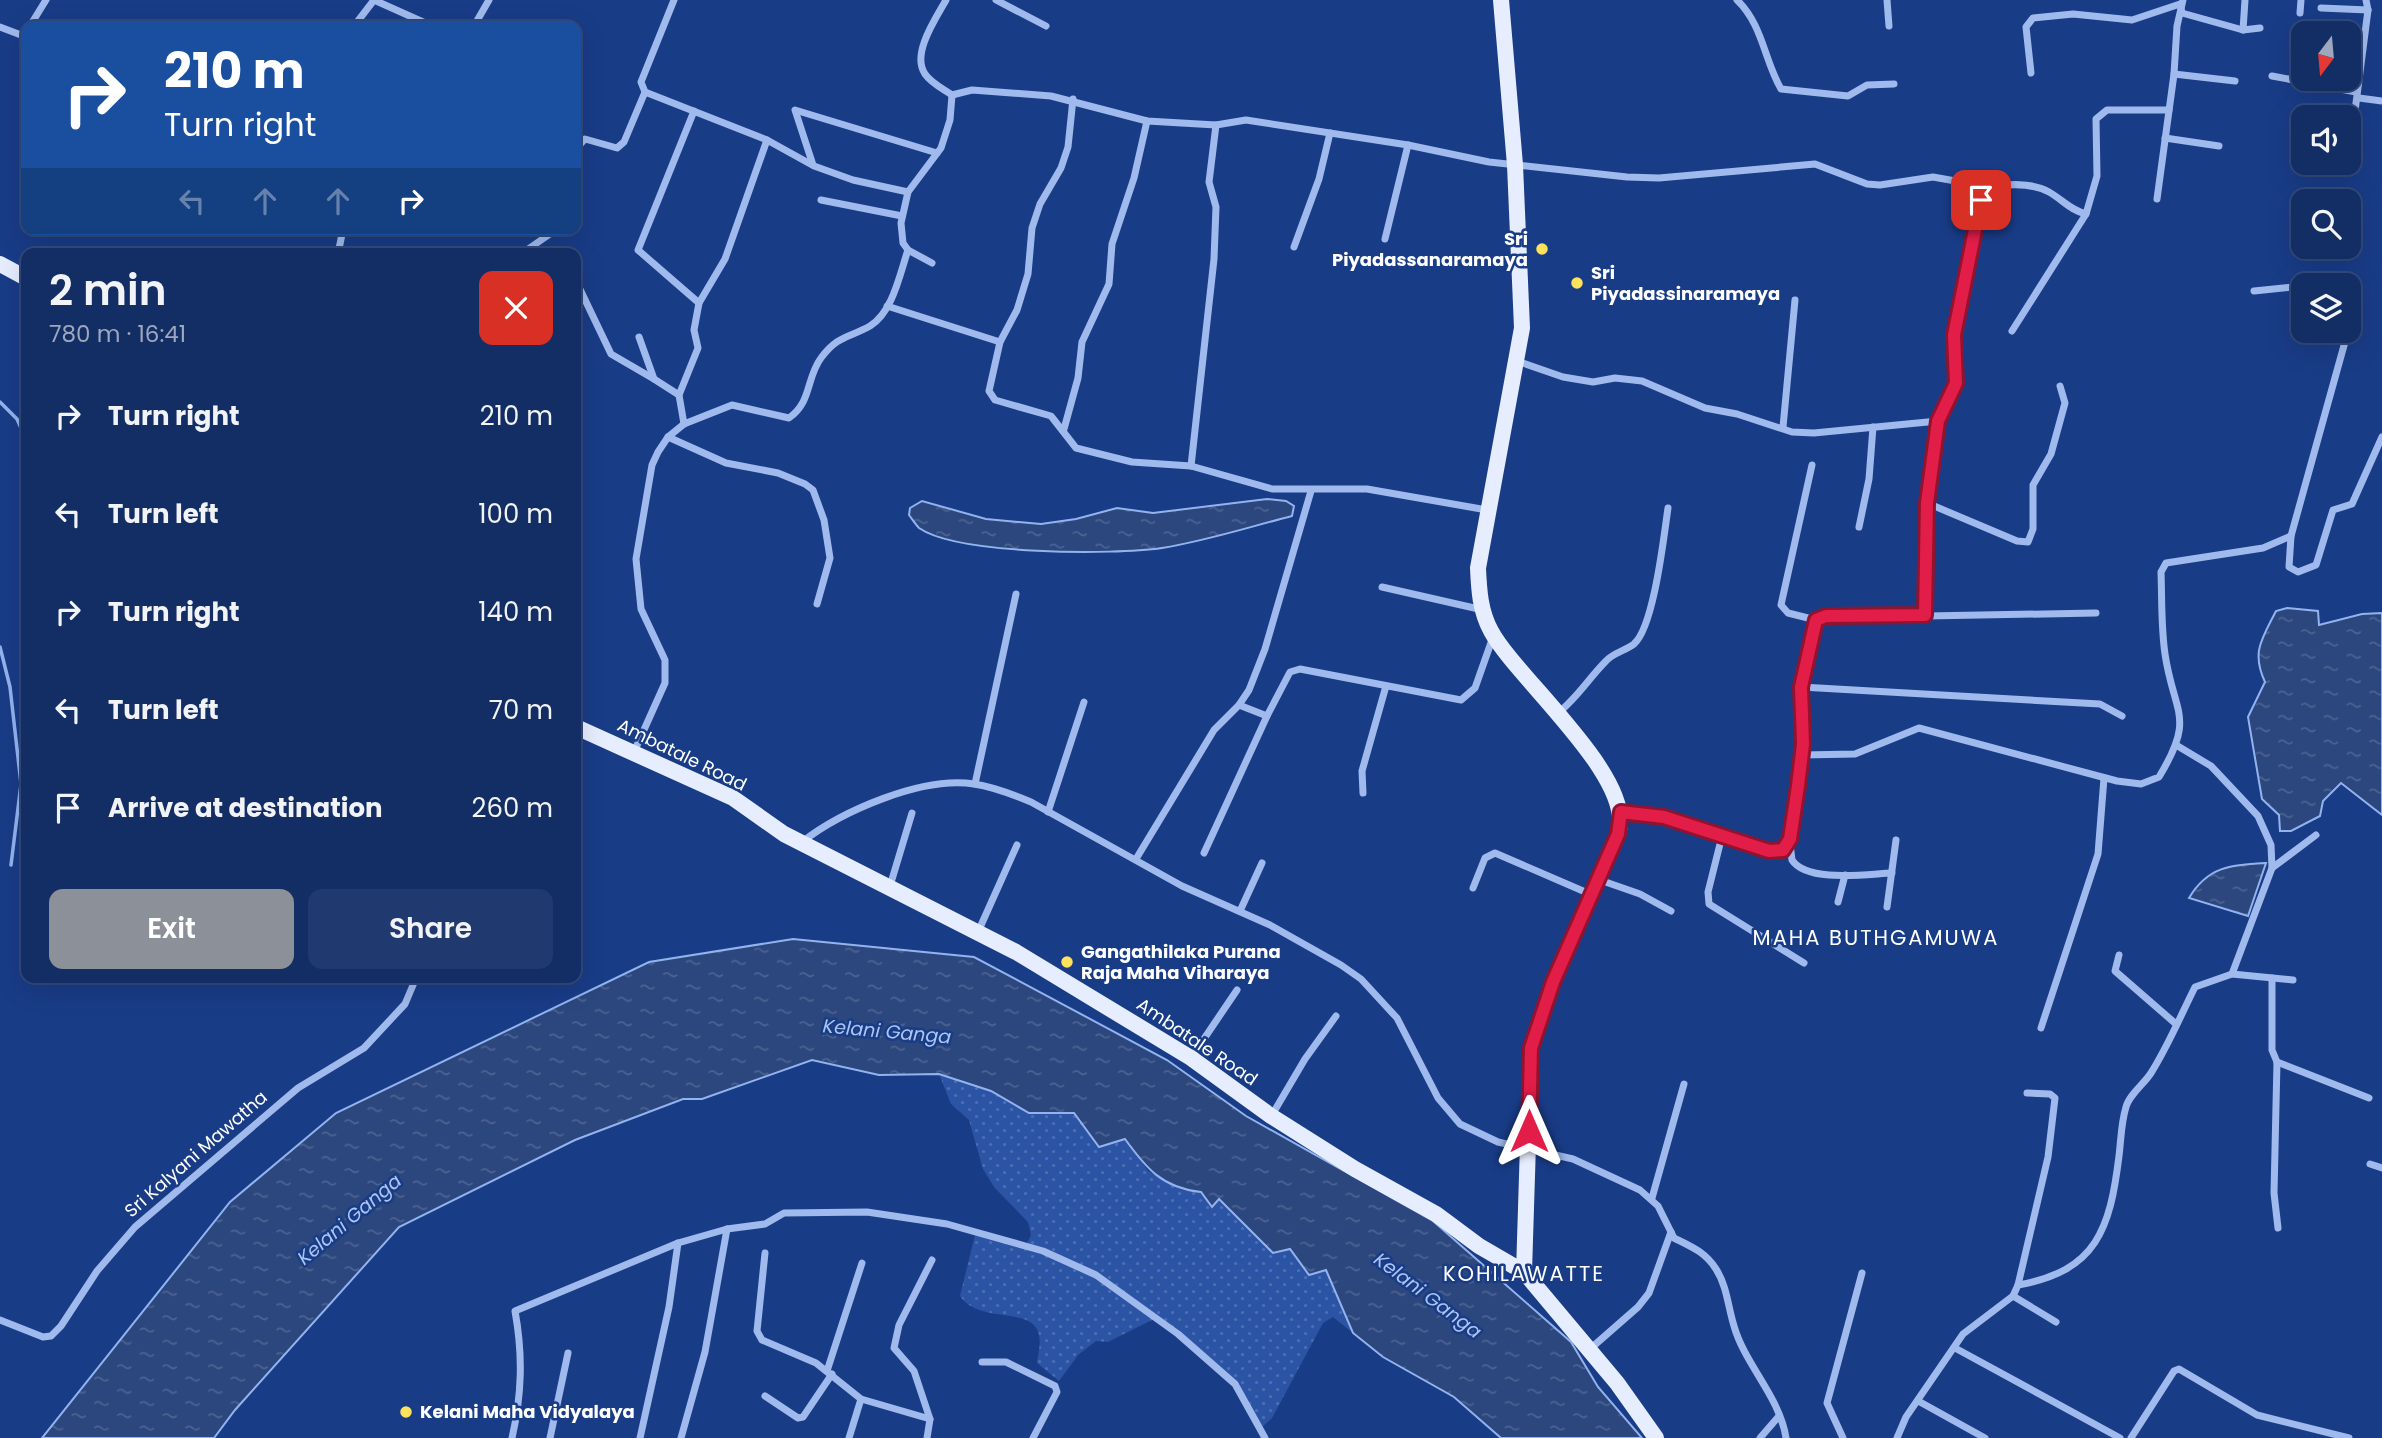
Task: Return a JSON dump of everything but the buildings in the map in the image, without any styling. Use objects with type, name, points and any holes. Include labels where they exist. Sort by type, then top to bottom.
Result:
[{"type":"main road","points":[[1501,0],[1515,165],[1522,328],[1478,568],[1483,611],[1494,635],[1601,770],[1621,812],[1618,834],[1553,982],[1531,1048],[1524,1272]]},
{"type":"main road","points":[[0,264],[21,275]]},
{"type":"main road","name":"Ambatale Road","points":[[581,729],[733,798],[801,842],[978,932],[1102,1002],[1191,1058],[1271,1116],[1355,1170],[1436,1214],[1479,1246],[1524,1272],[1617,1382],[1656,1438]]},
{"type":"street","points":[[33,21],[46,0]]},
{"type":"street","points":[[358,21],[374,0],[421,21]]},
{"type":"street","points":[[477,21],[489,0]]},
{"type":"street","points":[[581,143],[585,139],[617,148],[624,142],[645,92],[641,82],[674,0]]},
{"type":"street","points":[[946,0],[924,45],[920,63],[925,74],[952,95]]},
{"type":"street","points":[[996,0],[1046,26]]},
{"type":"street","points":[[1737,0],[1756,25],[1781,89],[1847,96],[1867,85],[1894,84]]},
{"type":"street","points":[[1887,0],[1889,26]]},
{"type":"street","points":[[2243,30],[2245,0]]},
{"type":"street","points":[[2300,13],[2301,0]]},
{"type":"street","points":[[2357,105],[2368,10],[2366,0]]},
{"type":"street","points":[[2181,2],[2182,13],[2243,30],[2260,28]]},
{"type":"street","points":[[2031,73],[2026,27],[2032,18],[2073,14],[2132,20],[2181,2]]},
{"type":"street","points":[[2157,199],[2181,2]]},
{"type":"street","points":[[2321,8],[2368,10]]},
{"type":"street","points":[[0,27],[21,34]]},
{"type":"street","points":[[2174,74],[2235,81]]},
{"type":"street","points":[[2272,76],[2382,101]]},
{"type":"street","points":[[952,95],[972,90],[1073,99],[1147,121],[1216,125],[1246,120],[1515,165],[1659,178],[1815,164],[1867,184],[1880,185],[1933,177],[1989,187],[2012,183],[2047,191],[2071,210],[2086,214]]},
{"type":"street","points":[[645,92],[766,140],[814,166],[853,180],[908,192]]},
{"type":"street","points":[[932,263],[908,250],[903,243],[902,216],[908,192],[937,153],[950,120],[952,95]]},
{"type":"street","points":[[1073,99],[1068,147],[1061,168],[1040,204],[1032,228],[1028,274],[1017,310],[1000,342],[989,391],[991,396],[1051,416],[1064,429],[1076,448],[1132,462],[1191,466],[1272,489],[1367,489],[1488,510]]},
{"type":"street","points":[[814,166],[795,110],[937,153]]},
{"type":"street","points":[[2012,331],[2086,214],[2096,176],[2096,119],[2107,110],[2169,110]]},
{"type":"street","points":[[694,111],[638,250],[699,303]]},
{"type":"street","points":[[1064,429],[1079,378],[1083,342],[1109,284],[1112,244],[1134,178],[1147,121]]},
{"type":"street","points":[[1191,466],[1214,259],[1216,207],[1209,182],[1216,125]]},
{"type":"street","points":[[1294,247],[1319,179],[1330,132]]},
{"type":"street","points":[[2165,138],[2219,146]]},
{"type":"street","points":[[684,424],[679,395],[698,348],[694,330],[699,303],[725,259],[766,140]]},
{"type":"street","points":[[1385,239],[1408,145]]},
{"type":"street","points":[[1925,615],[1927,503],[1938,421],[1956,383],[1954,335],[1981,200],[1989,187]]},
{"type":"street","points":[[821,200],[902,216]]},
{"type":"street","points":[[530,248],[548,235]]},
{"type":"street","points":[[634,752],[665,683],[666,671],[665,660],[641,609],[636,559],[652,465],[668,437],[700,415],[732,405],[789,418],[800,411],[809,394],[820,359],[844,335],[871,325],[887,306],[908,250]]},
{"type":"street","points":[[2254,291],[2291,287]]},
{"type":"street","points":[[581,291],[611,354],[679,395]]},
{"type":"street","points":[[1783,428],[1795,300]]},
{"type":"street","points":[[887,306],[1000,342]]},
{"type":"street","points":[[639,337],[654,379]]},
{"type":"street","points":[[2344,343],[2291,536],[2289,567],[2298,572],[2316,565],[2328,518],[2333,510],[2352,505],[2381,441]]},
{"type":"street","points":[[1517,361],[1563,377],[1593,382],[1615,378],[1642,381],[1705,408],[1792,432],[1814,433],[1938,421]]},
{"type":"street","points":[[1927,503],[2017,541],[2028,542],[2033,529],[2033,485],[2050,454],[2065,403],[2066,396],[2060,386]]},
{"type":"street","points":[[1859,527],[1869,480],[1873,427]]},
{"type":"street","points":[[668,437],[726,463],[778,473],[813,490],[824,520],[830,558],[817,604]]},
{"type":"street","points":[[1812,465],[1781,605],[1788,612],[1816,620],[1826,616],[2096,613]]},
{"type":"street","points":[[1136,859],[1214,730],[1239,705],[1265,649],[1311,491]]},
{"type":"street","points":[[1558,713],[1575,699],[1608,658],[1635,643],[1643,631],[1660,565],[1668,508]]},
{"type":"street","points":[[1802,755],[1855,754],[1919,728],[2041,758],[2104,778],[2141,784],[2152,781],[2159,777],[2176,745],[2181,726],[2164,651],[2161,572],[2166,563],[2263,548],[2291,536]]},
{"type":"street","points":[[1382,587],[1483,611]]},
{"type":"street","points":[[975,784],[1016,593]]},
{"type":"street","points":[[1816,620],[1801,687],[1802,755],[1790,839],[1792,860],[1802,870],[1845,875],[1892,873]]},
{"type":"street","points":[[1204,853],[1267,716],[1294,669],[1453,699],[1469,696],[1475,688],[1494,635]]},
{"type":"street","points":[[1363,793],[1362,771],[1386,686]]},
{"type":"street","points":[[1801,687],[2100,704],[2122,716]]},
{"type":"street","points":[[1048,812],[1084,702]]},
{"type":"street","points":[[1239,705],[1267,716]]},
{"type":"street","points":[[2176,745],[2211,766],[2258,816],[2271,845],[2272,868],[2232,974]]},
{"type":"street","points":[[2041,1028],[2098,854],[2104,778]]},
{"type":"street","points":[[801,842],[851,810],[920,789],[975,784],[1006,792],[1048,812],[1182,886],[1240,911],[1341,965],[1370,988],[1396,1018],[1438,1098],[1460,1124],[1498,1142],[1587,1164],[1652,1198],[1674,1238],[1695,1246],[1717,1270],[1735,1328],[1779,1416],[1786,1438]]},
{"type":"street","points":[[1621,812],[1647,813],[1769,851],[1783,850],[1790,839]]},
{"type":"street","points":[[890,888],[912,813]]},
{"type":"street","points":[[2272,868],[2316,835]]},
{"type":"street","points":[[1722,836],[1708,892],[1709,904],[1804,963]]},
{"type":"street","points":[[1887,907],[1896,840]]},
{"type":"street","points":[[978,932],[1017,845]]},
{"type":"street","points":[[1473,888],[1485,858],[1495,853],[1593,886],[1640,894],[1671,911]]},
{"type":"street","points":[[1240,911],[1262,863]]},
{"type":"street","points":[[1838,902],[1845,875]]},
{"type":"street","points":[[2119,955],[2115,971],[2176,1024]]},
{"type":"street","points":[[2018,1285],[2047,1280],[2074,1266],[2093,1251],[2107,1217],[2118,1171],[2126,1105],[2150,1074],[2195,986],[2232,974],[2293,981]]},
{"type":"street","points":[[2272,978],[2272,1051],[2277,1062],[2274,1193],[2278,1228]]},
{"type":"street","name":"Sri Kalyani Mawatha","points":[[0,1320],[43,1337],[51,1336],[61,1326],[97,1271],[135,1227],[298,1088],[364,1048],[405,1004],[413,983]]},
{"type":"street","points":[[1191,1058],[1237,990]]},
{"type":"street","points":[[1271,1116],[1305,1059],[1336,1016]]},
{"type":"street","points":[[2277,1062],[2368,1098]]},
{"type":"street","points":[[1652,1198],[1684,1084]]},
{"type":"street","points":[[1897,1438],[1906,1418],[1920,1402],[1963,1335],[2013,1296],[2018,1285],[2048,1157],[2055,1098],[2050,1094],[2027,1093]]},
{"type":"street","points":[[2370,1164],[2382,1168]]},
{"type":"street","points":[[512,1438],[522,1379],[522,1350],[515,1311],[678,1243],[727,1229],[765,1224],[784,1213],[867,1212],[947,1224],[1044,1251],[1096,1275],[1178,1334],[1235,1384],[1265,1438]]},
{"type":"street","points":[[681,1438],[705,1352],[727,1229]]},
{"type":"street","points":[[1589,1350],[1649,1293],[1671,1232]]},
{"type":"street","points":[[640,1438],[669,1307],[678,1243]]},
{"type":"street","points":[[765,1254],[757,1331],[762,1340],[792,1351],[830,1373],[861,1399],[930,1419]]},
{"type":"street","points":[[927,1438],[930,1419],[914,1371],[894,1348],[899,1325],[932,1261]]},
{"type":"street","points":[[765,1396],[798,1418],[803,1417],[830,1373],[862,1263]]},
{"type":"street","points":[[1843,1438],[1827,1403],[1861,1273]]},
{"type":"street","points":[[2013,1296],[2056,1322]]},
{"type":"street","points":[[1955,1348],[2120,1438]]},
{"type":"street","points":[[550,1438],[568,1353]]},
{"type":"street","points":[[982,1362],[1006,1362],[1055,1386],[1052,1402],[1033,1438]]},
{"type":"street","points":[[2131,1438],[2174,1371],[2179,1369],[2257,1415],[2349,1438]]},
{"type":"street","points":[[849,1438],[861,1399]]},
{"type":"street","points":[[1920,1402],[1985,1438]]},
{"type":"street","points":[[1760,1438],[1779,1416]]},
{"type":"shaded area","points":[[939,1074],[991,1091],[1029,1113],[1074,1113],[1099,1146],[1125,1138],[1148,1171],[1182,1190],[1201,1192],[1219,1199],[1273,1253],[1290,1249],[1326,1270],[1353,1333],[1333,1317],[1323,1323],[1272,1418],[1260,1429],[1235,1384],[1156,1318],[1108,1342],[1096,1341],[1078,1355],[1059,1381],[1037,1363],[1040,1338],[1035,1326],[1027,1320],[980,1310],[969,1305],[960,1296],[976,1231],[1026,1246],[1031,1235],[1028,1222],[994,1187],[983,1169],[969,1120],[951,1104]]},
{"type":"water","points":[[1267,499],[1286,501],[1294,506],[1292,516],[1178,545],[1109,552],[1037,551],[967,544],[939,537],[919,528],[909,515],[910,508],[922,501],[986,519],[1041,524],[1076,519],[1117,508],[1153,513]]},
{"type":"water","points":[[2287,608],[2318,611],[2319,625],[2362,614],[2382,613],[2382,815],[2341,783],[2323,801],[2320,816],[2291,831],[2280,831],[2279,815],[2262,799],[2248,717],[2265,682],[2259,662],[2260,646],[2276,611]]},
{"type":"water","points":[[2266,863],[2248,916],[2189,898],[2196,887],[2212,873],[2231,867]]},
{"type":"water","name":"Kelani Ganga","points":[[793,939],[974,957],[1167,1060],[1246,1116],[1433,1221],[1571,1342],[1598,1387],[1642,1438],[1501,1438],[1454,1397],[1383,1357],[1353,1333],[1326,1270],[1309,1275],[1290,1249],[1273,1253],[1219,1199],[1212,1207],[1201,1192],[1187,1190],[1165,1181],[1140,1159],[1125,1139],[1099,1147],[1074,1113],[1029,1113],[991,1091],[939,1074],[879,1075],[812,1060],[702,1099],[683,1099],[575,1140],[399,1227],[235,1410],[214,1438],[42,1438],[230,1202],[336,1113],[649,962]]},
{"type":"waterway","points":[[0,402],[17,419],[21,428]]},
{"type":"waterway","points":[[0,647],[10,687],[21,784],[11,865]]},
{"type":"place","name":"Sri Piyadassanaramaya","points":[[1542,249]]},
{"type":"place","name":"Sri Piyadassinaramaya","points":[[1577,283]]},
{"type":"place","name":"Gangathilaka Purana Raja Maha Viharaya","points":[[1067,962]]},
{"type":"place","name":"Kelani Maha Vidyalaya","points":[[406,1412]]},
{"type":"district","name":"MAHA BUTHGAMUWA","points":[[1876,938]]},
{"type":"district","name":"KOHILAWATTE","points":[[1524,1274]]},
{"type":"route","points":[[1529,1131],[1529,1057],[1536,1028],[1590,894],[1618,834],[1622,822],[1621,812],[1647,813],[1769,851],[1783,850],[1790,839],[1798,786],[1803,744],[1801,687],[1816,620],[1826,616],[1925,615],[1927,503],[1938,421],[1956,383],[1954,335],[1981,200]]}]
